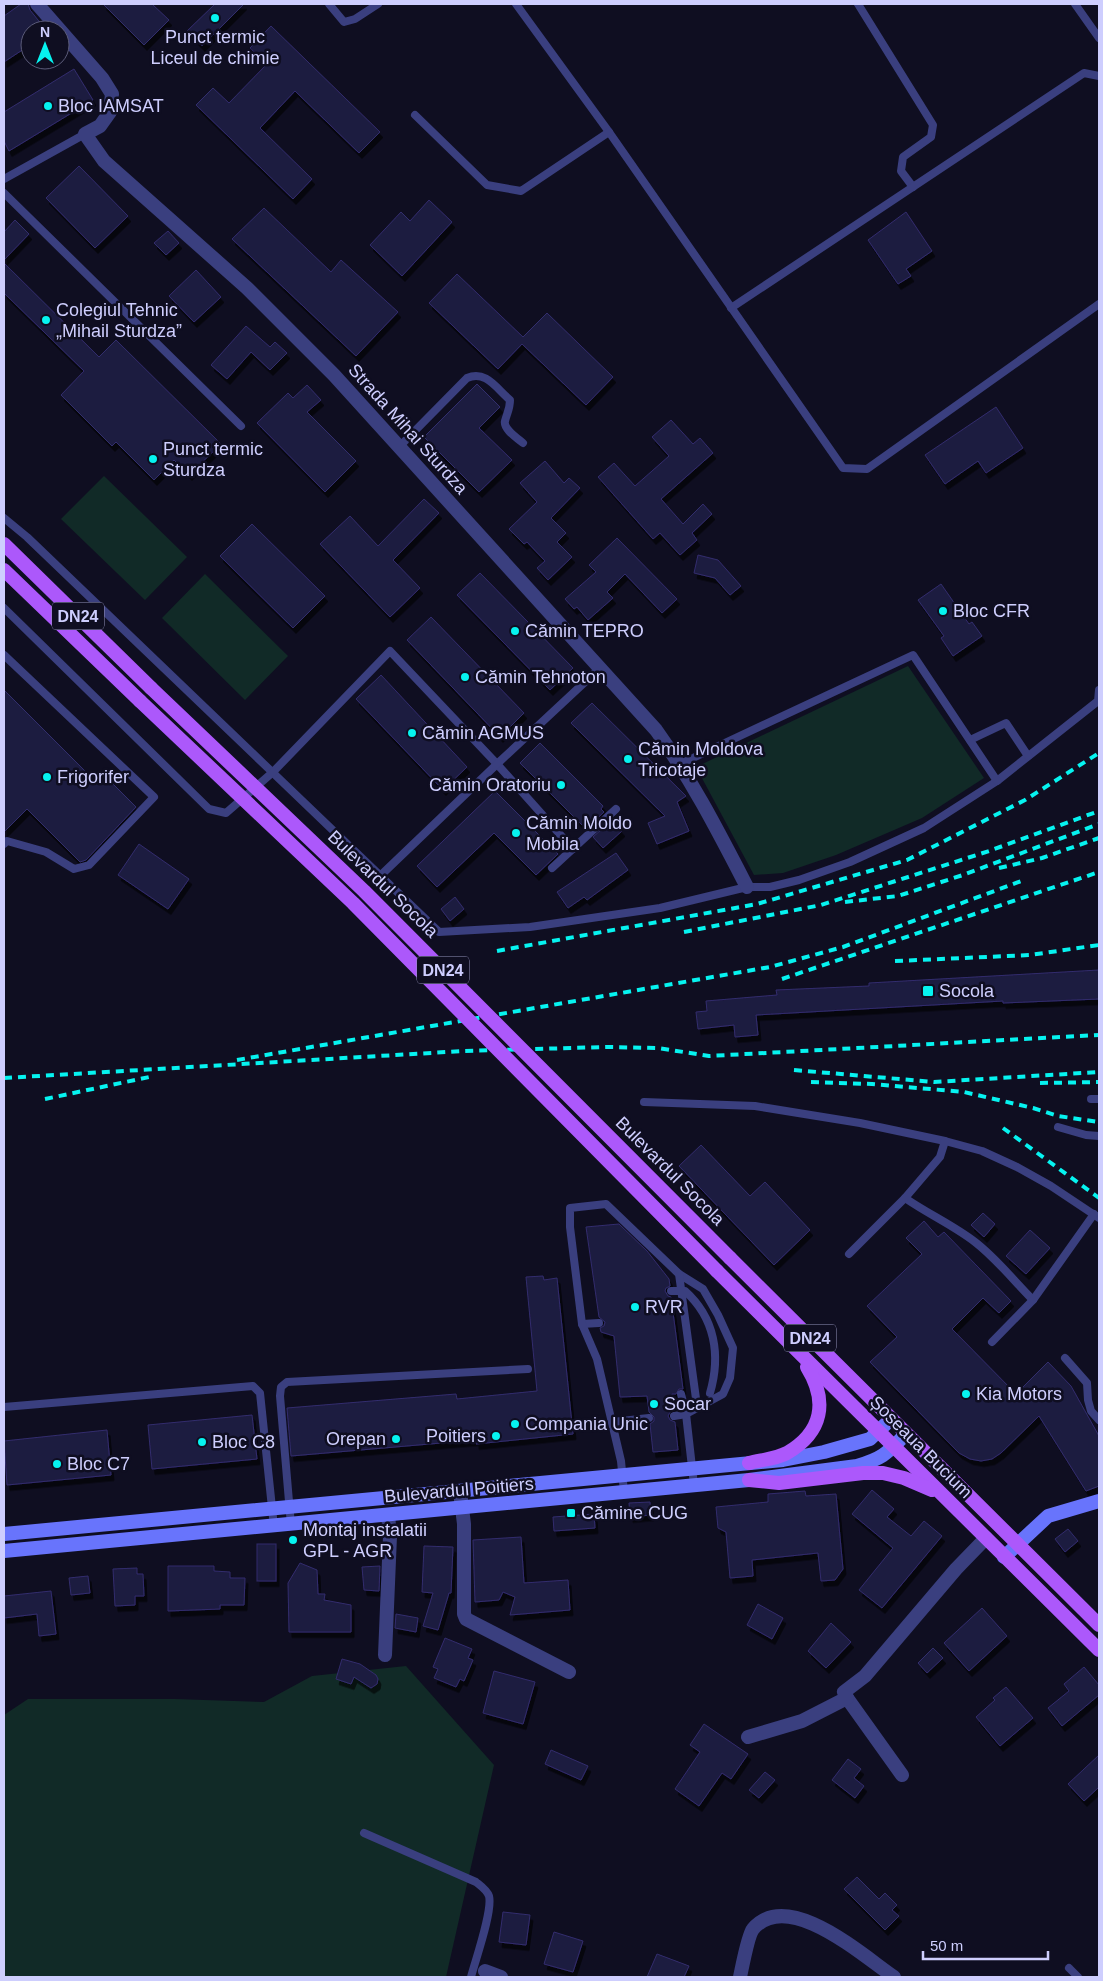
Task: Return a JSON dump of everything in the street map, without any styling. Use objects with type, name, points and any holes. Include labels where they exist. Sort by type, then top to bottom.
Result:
[{"type":"main road","name":"Bulevardul Socola","points":[[4,544],[151,688],[364,891],[730,1258]]},
{"type":"main road","name":"Bulevardul Socola","points":[[4,570],[353,903],[717,1271]]},
{"type":"main road","name":"Șoseaua Bucium","points":[[730,1258],[1099,1624]]},
{"type":"main road","name":"Șoseaua Bucium","points":[[717,1271],[1099,1650]]},
{"type":"main road","points":[[749,1463],[786,1454],[807,1438],[818,1422],[821,1401],[813,1376],[798,1351]]},
{"type":"main road","name":"Bulevardul Poitiers","points":[[4,1534],[273,1510],[783,1460],[848,1446],[870,1439],[891,1419]]},
{"type":"main road","name":"Bulevardul Poitiers","points":[[4,1551],[274,1527],[749,1480],[857,1466],[883,1457],[906,1434]]},
{"type":"main road","points":[[749,1480],[779,1483],[883,1473],[904,1478],[941,1494]]},
{"type":"main road","points":[[1004,1557],[1048,1516],[1099,1501]]},
{"type":"street","points":[[37,4],[102,78],[112,94],[110,112],[100,126],[85,134]]},
{"type":"street","name":"Strada Mihai Sturdza","points":[[85,134],[104,161],[247,288],[334,375],[656,730],[697,792],[747,886]]},
{"type":"street","points":[[460,1492],[464,1524],[464,1614],[466,1619],[568,1672]]},
{"type":"street","points":[[385,1655],[390,1536],[388,1515]]},
{"type":"street","points":[[902,1775],[844,1692],[865,1676],[986,1538]]},
{"type":"street","points":[[748,1737],[802,1721],[848,1698]]},
{"type":"street","points":[[740,1977],[752,1930],[770,1916],[795,1916],[824,1928],[894,1977]]},
{"type":"street","points":[[485,1971],[501,1977]]},
{"type":"lane","points":[[329,4],[344,22],[355,19],[378,4]]},
{"type":"lane","points":[[516,4],[609,132],[843,468],[867,469],[1099,304]]},
{"type":"lane","points":[[858,4],[933,125],[931,137],[902,157],[901,170],[913,188]]},
{"type":"lane","points":[[1075,4],[1099,38]]},
{"type":"lane","points":[[732,308],[1084,73],[1099,76]]},
{"type":"lane","points":[[415,115],[487,185],[521,191],[609,132]]},
{"type":"lane","points":[[4,179],[85,134]]},
{"type":"lane","points":[[4,193],[241,426]]},
{"type":"lane","points":[[399,447],[467,378],[474,375],[484,376],[510,400],[510,408],[504,421],[505,427],[523,443]]},
{"type":"lane","points":[[4,518],[27,537],[439,932],[530,927],[651,909],[747,886],[770,886],[799,880],[850,862],[924,828],[997,780],[1098,701],[1099,690]]},
{"type":"lane","points":[[4,608],[209,810],[226,812],[273,772],[390,651],[573,849]]},
{"type":"lane","points":[[4,655],[154,797],[89,865],[82,868],[74,869],[46,852],[7,842],[4,844]]},
{"type":"lane","points":[[680,764],[913,655],[997,780]]},
{"type":"lane","points":[[380,876],[496,764],[600,668]]},
{"type":"lane","points":[[970,740],[1006,723],[1028,756]]},
{"type":"lane","points":[[552,868],[616,809]]},
{"type":"lane","points":[[644,1102],[755,1106],[860,1123],[946,1142],[982,1152],[1017,1167],[1051,1186],[1096,1216],[1033,1300],[992,1342]]},
{"type":"lane","points":[[1058,1127],[1086,1135],[1099,1136]]},
{"type":"lane","points":[[849,1254],[905,1198],[940,1157],[946,1142]]},
{"type":"lane","points":[[905,1198],[977,1244],[1033,1300]]},
{"type":"lane","points":[[624,1492],[612,1422],[597,1358],[582,1324],[570,1227],[570,1208],[606,1204],[679,1274],[703,1289],[718,1315],[733,1348],[730,1378],[722,1394],[692,1411],[674,1416]]},
{"type":"lane","points":[[679,1274],[692,1411],[692,1469],[694,1485]]},
{"type":"lane","points":[[671,1291],[685,1291],[697,1301],[714,1339],[717,1356],[715,1376],[710,1393],[692,1411]]},
{"type":"lane","points":[[582,1324],[600,1323]]},
{"type":"lane","points":[[1064,1358],[1086,1383],[1089,1406],[1099,1420]]},
{"type":"lane","points":[[291,1525],[280,1396],[281,1387],[287,1382],[528,1369]]},
{"type":"lane","points":[[4,1407],[253,1386],[260,1393],[274,1527]]},
{"type":"lane","points":[[681,1394],[692,1411]]},
{"type":"lane","points":[[612,1422],[649,1418]]},
{"type":"lane","points":[[364,1833],[476,1882],[484,1888],[489,1896],[489,1910],[471,1977]]},
{"type":"lane","points":[[1069,1968],[1078,1977]]},
{"type":"green space","points":[[104,476],[187,557],[145,600],[61,519]]},
{"type":"green space","points":[[205,574],[288,656],[245,700],[162,618]]},
{"type":"green space","points":[[908,666],[984,778],[922,818],[836,855],[783,873],[754,875],[696,767]]},
{"type":"green space","points":[[406,1666],[494,1765],[446,1977],[4,1977],[4,1715],[28,1699],[175,1699],[264,1702],[312,1676]]},
{"type":"building","points":[[21,4],[28,4],[38,20],[20,20],[20,52],[4,62],[4,16]]},
{"type":"building","points":[[103,4],[152,4],[169,20],[144,45]]},
{"type":"building","name":"Punct termic Liceul de chimie","points":[[215,4],[244,4],[202,46],[187,31]]},
{"type":"building","points":[[271,26],[380,132],[359,153],[295,91],[260,128],[312,179],[293,199],[196,105],[213,88],[229,103],[267,64],[250,48]]},
{"type":"building","name":"Bloc IAMSAT","points":[[74,69],[93,100],[9,151],[4,141],[4,112]]},
{"type":"building","points":[[79,166],[128,216],[95,248],[46,198]]},
{"type":"building","points":[[429,200],[452,222],[402,276],[370,245],[401,212],[410,221]]},
{"type":"building","points":[[264,208],[331,272],[341,260],[398,312],[356,356],[232,239]]},
{"type":"building","points":[[906,212],[932,251],[906,269],[911,276],[898,284],[868,240]]},
{"type":"building","points":[[15,220],[29,234],[4,260],[4,232]]},
{"type":"building","points":[[168,231],[179,243],[166,255],[154,243]]},
{"type":"building","points":[[4,263],[99,357],[116,340],[221,444],[189,475],[174,460],[154,480],[116,442],[112,446],[61,395],[84,371],[4,293]]},
{"type":"building","points":[[196,270],[221,297],[194,322],[169,296]]},
{"type":"building","points":[[457,274],[523,337],[547,313],[613,377],[586,405],[522,344],[498,369],[429,303]]},
{"type":"building","points":[[246,326],[270,347],[275,342],[287,353],[270,370],[251,352],[227,379],[211,365]]},
{"type":"building","points":[[477,384],[500,407],[479,428],[512,460],[479,492],[424,437]]},
{"type":"building","points":[[307,385],[321,400],[307,412],[356,461],[325,492],[257,423],[288,393],[293,398]]},
{"type":"building","points":[[996,407],[1023,448],[986,473],[978,461],[945,484],[925,455]]},
{"type":"building","points":[[671,420],[693,444],[700,438],[713,453],[661,499],[683,524],[703,504],[712,514],[692,533],[697,540],[680,555],[660,533],[653,539],[598,477],[614,463],[635,486],[669,456],[652,437]]},
{"type":"building","points":[[545,461],[564,483],[569,478],[580,488],[551,518],[566,533],[557,542],[572,557],[548,580],[537,568],[545,561],[527,542],[524,544],[509,529],[537,502],[520,483]]},
{"type":"building","points":[[424,499],[439,513],[393,560],[420,588],[390,617],[320,544],[350,516],[378,546]]},
{"type":"building","points":[[252,524],[325,596],[293,628],[220,556]]},
{"type":"building","points":[[617,538],[677,599],[662,613],[625,574],[607,592],[613,598],[588,620],[577,607],[574,609],[565,599],[596,572],[589,565]]},
{"type":"building","points":[[698,555],[718,560],[741,586],[730,595],[715,578],[694,573]]},
{"type":"building","name":"Cămin TEPRO","points":[[480,573],[573,668],[550,690],[457,595]]},
{"type":"building","name":"Bloc CFR","points":[[941,584],[969,624],[972,622],[982,636],[953,656],[941,638],[944,636],[918,600]]},
{"type":"building","name":"Cămin Tehnoton","points":[[431,617],[524,713],[500,737],[407,640]]},
{"type":"building","name":"Cămin AGMUS","points":[[381,675],[467,767],[443,790],[356,699]]},
{"type":"building","name":"Frigorifer","points":[[4,690],[95,781],[103,774],[136,807],[86,860],[80,862],[27,809],[4,832]]},
{"type":"building","name":"Cămin Moldova Tricotaje","points":[[592,703],[686,796],[677,802],[689,831],[657,844],[648,823],[665,816],[571,723]]},
{"type":"building","name":"Cămin Oratoriu","points":[[540,743],[603,806],[601,809],[604,812],[586,829],[520,763]]},
{"type":"building","points":[[495,791],[558,854],[536,875],[494,833],[437,887],[417,866]]},
{"type":"building","points":[[612,820],[622,831],[603,848],[593,837]]},
{"type":"building","points":[[139,844],[189,879],[168,909],[118,875]]},
{"type":"building","points":[[616,853],[628,870],[587,900],[584,897],[568,908],[557,892]]},
{"type":"building","points":[[455,897],[464,909],[450,921],[441,909]]},
{"type":"building","points":[[1099,970],[1099,999],[1003,1003],[1003,1001],[756,1015],[758,1035],[735,1037],[734,1025],[698,1029],[696,1012],[707,1011],[706,1001],[777,995],[776,990],[869,986],[869,983]]},
{"type":"building","points":[[701,1145],[750,1196],[765,1182],[810,1230],[774,1265],[679,1166]]},
{"type":"building","points":[[983,1213],[995,1224],[984,1237],[971,1225]]},
{"type":"building","points":[[924,1221],[938,1237],[944,1232],[1011,1301],[999,1313],[983,1298],[952,1329],[1016,1394],[1048,1362],[1071,1386],[1099,1436],[1099,1486],[1086,1491],[1039,1416],[1001,1453],[992,1459],[981,1461],[970,1459],[959,1453],[870,1362],[897,1337],[867,1306],[922,1254],[906,1238]]},
{"type":"building","name":"RVR","points":[[619,1224],[647,1251],[669,1279],[670,1286],[665,1291],[671,1297],[683,1389],[679,1389],[676,1394],[672,1394],[674,1410],[668,1416],[670,1420],[675,1422],[678,1450],[653,1452],[650,1424],[654,1421],[654,1417],[649,1412],[647,1396],[620,1397],[614,1336],[601,1332],[600,1328],[604,1326],[605,1322],[599,1317],[586,1227]]},
{"type":"building","points":[[1030,1230],[1050,1248],[1026,1274],[1006,1256]]},
{"type":"building","points":[[543,1276],[544,1280],[557,1278],[573,1434],[476,1444],[476,1440],[291,1456],[287,1408],[456,1394],[457,1399],[537,1391],[526,1277]]},
{"type":"building","name":"Bloc C8","points":[[252,1415],[257,1459],[152,1469],[148,1425]]},
{"type":"building","name":"Bloc C7","points":[[107,1430],[111,1475],[7,1485],[4,1441]]},
{"type":"building","points":[[872,1490],[894,1509],[887,1517],[911,1536],[924,1521],[942,1536],[882,1608],[859,1590],[893,1548],[852,1514]]},
{"type":"building","points":[[805,1491],[806,1496],[836,1494],[843,1569],[835,1580],[821,1581],[818,1553],[752,1560],[753,1576],[730,1578],[726,1532],[718,1528],[716,1507],[768,1502],[768,1494]]},
{"type":"building","points":[[650,1502],[651,1515],[630,1517],[629,1503]]},
{"type":"building","points":[[594,1514],[595,1528],[554,1531],[553,1517]]},
{"type":"building","points":[[1068,1529],[1078,1541],[1065,1552],[1055,1539]]},
{"type":"building","points":[[521,1537],[524,1583],[568,1580],[570,1610],[510,1615],[515,1597],[503,1592],[499,1600],[475,1602],[473,1540]]},
{"type":"building","points":[[257,1544],[276,1544],[276,1581],[257,1581]]},
{"type":"building","points":[[424,1546],[453,1547],[451,1593],[449,1593],[438,1630],[423,1626],[433,1593],[422,1592]]},
{"type":"building","points":[[300,1563],[317,1570],[318,1594],[325,1594],[324,1600],[351,1605],[351,1632],[289,1632],[288,1583]]},
{"type":"building","points":[[168,1566],[214,1566],[214,1571],[230,1572],[230,1578],[245,1578],[244,1605],[220,1605],[220,1609],[168,1611]]},
{"type":"building","points":[[380,1566],[379,1591],[364,1590],[362,1567]]},
{"type":"building","points":[[137,1568],[137,1574],[143,1574],[144,1596],[135,1596],[135,1605],[115,1606],[113,1569]]},
{"type":"building","points":[[88,1576],[90,1593],[71,1595],[69,1578]]},
{"type":"building","points":[[51,1591],[56,1634],[39,1636],[37,1614],[4,1618],[4,1596]]},
{"type":"building","points":[[758,1604],[783,1618],[772,1639],[747,1625]]},
{"type":"building","points":[[982,1608],[1007,1636],[969,1671],[944,1643]]},
{"type":"building","points":[[396,1614],[418,1618],[416,1632],[395,1628]]},
{"type":"building","points":[[831,1623],[851,1642],[826,1668],[808,1651]]},
{"type":"building","points":[[445,1638],[472,1649],[468,1658],[473,1660],[464,1681],[460,1679],[456,1687],[434,1678],[438,1669],[433,1667]]},
{"type":"building","points":[[933,1648],[943,1658],[927,1673],[918,1663]]},
{"type":"building","points":[[342,1659],[360,1664],[376,1675],[378,1679],[377,1684],[371,1688],[354,1677],[351,1684],[336,1679]]},
{"type":"building","points":[[1084,1667],[1099,1685],[1099,1695],[1062,1726],[1048,1708],[1069,1691],[1064,1684]]},
{"type":"building","points":[[494,1671],[535,1682],[523,1724],[483,1713]]},
{"type":"building","points":[[1006,1687],[1033,1718],[1000,1746],[976,1717]]},
{"type":"building","points":[[704,1724],[748,1754],[731,1779],[722,1773],[699,1806],[675,1789],[700,1752],[690,1745]]},
{"type":"building","points":[[551,1750],[588,1766],[581,1780],[545,1764]]},
{"type":"building","points":[[1099,1755],[1099,1787],[1084,1801],[1068,1784]]},
{"type":"building","points":[[848,1759],[861,1769],[854,1778],[864,1786],[855,1798],[832,1780]]},
{"type":"building","points":[[765,1772],[775,1780],[759,1798],[749,1790]]},
{"type":"building","points":[[857,1877],[879,1899],[885,1893],[897,1905],[892,1910],[899,1916],[885,1930],[844,1889]]},
{"type":"building","points":[[503,1912],[530,1915],[526,1945],[499,1942]]},
{"type":"building","points":[[554,1932],[583,1941],[573,1972],[544,1964]]},
{"type":"building","points":[[657,1954],[689,1966],[684,1977],[647,1977]]},
{"type":"railway","points":[[497,951],[757,904],[907,860],[1025,800],[1099,753]]},
{"type":"railway","points":[[684,932],[821,905],[989,851],[1099,811]]},
{"type":"railway","points":[[845,902],[898,896],[963,875],[1099,824]]},
{"type":"railway","points":[[999,868],[1042,858],[1099,838]]},
{"type":"railway","points":[[782,979],[1099,872]]},
{"type":"railway","points":[[237,1060],[770,967],[843,947],[1024,880]]},
{"type":"railway","points":[[895,961],[1030,955],[1099,945]]},
{"type":"railway","points":[[4,1078],[464,1051],[607,1047],[658,1048],[709,1056],[1099,1035]]},
{"type":"railway","points":[[794,1070],[934,1082],[1099,1072]]},
{"type":"railway","points":[[45,1099],[154,1076]]},
{"type":"railway","points":[[811,1082],[872,1084],[964,1092],[1033,1108],[1058,1116],[1099,1122]]},
{"type":"railway","points":[[1040,1083],[1099,1082]]},
{"type":"railway","points":[[1003,1128],[1099,1198]]},
{"type":"place","name":"Punct termic Liceul de chimie","points":[[215,18]]},
{"type":"place","name":"Bloc IAMSAT","points":[[48,106]]},
{"type":"place","name":"Colegiul Tehnic „Mihail Sturdza”","points":[[46,320]]},
{"type":"place","name":"Punct termic Sturdza","points":[[153,459]]},
{"type":"place","name":"Bloc CFR","points":[[943,611]]},
{"type":"place","name":"Cămin TEPRO","points":[[515,631]]},
{"type":"place","name":"Cămin Tehnoton","points":[[465,677]]},
{"type":"place","name":"Cămin AGMUS","points":[[412,733]]},
{"type":"place","name":"Cămin Moldova Tricotaje","points":[[628,759]]},
{"type":"place","name":"Frigorifer","points":[[47,777]]},
{"type":"place","name":"Cămin Oratoriu","points":[[561,785]]},
{"type":"place","name":"Cămin Moldo Mobila","points":[[516,833]]},
{"type":"place","name":"Socola","points":[[928,991]]},
{"type":"place","name":"RVR","points":[[635,1307]]},
{"type":"place","name":"Kia Motors","points":[[966,1394]]},
{"type":"place","name":"Socar","points":[[654,1404]]},
{"type":"place","name":"Compania Unic","points":[[515,1424]]},
{"type":"place","name":"Poitiers","points":[[496,1436]]},
{"type":"place","name":"Orepan","points":[[396,1439]]},
{"type":"place","name":"Bloc C8","points":[[202,1442]]},
{"type":"place","name":"Bloc C7","points":[[57,1464]]},
{"type":"place","name":"Cămine CUG","points":[[571,1513]]},
{"type":"place","name":"Montaj instalatii GPL - AGR","points":[[293,1540]]}]
